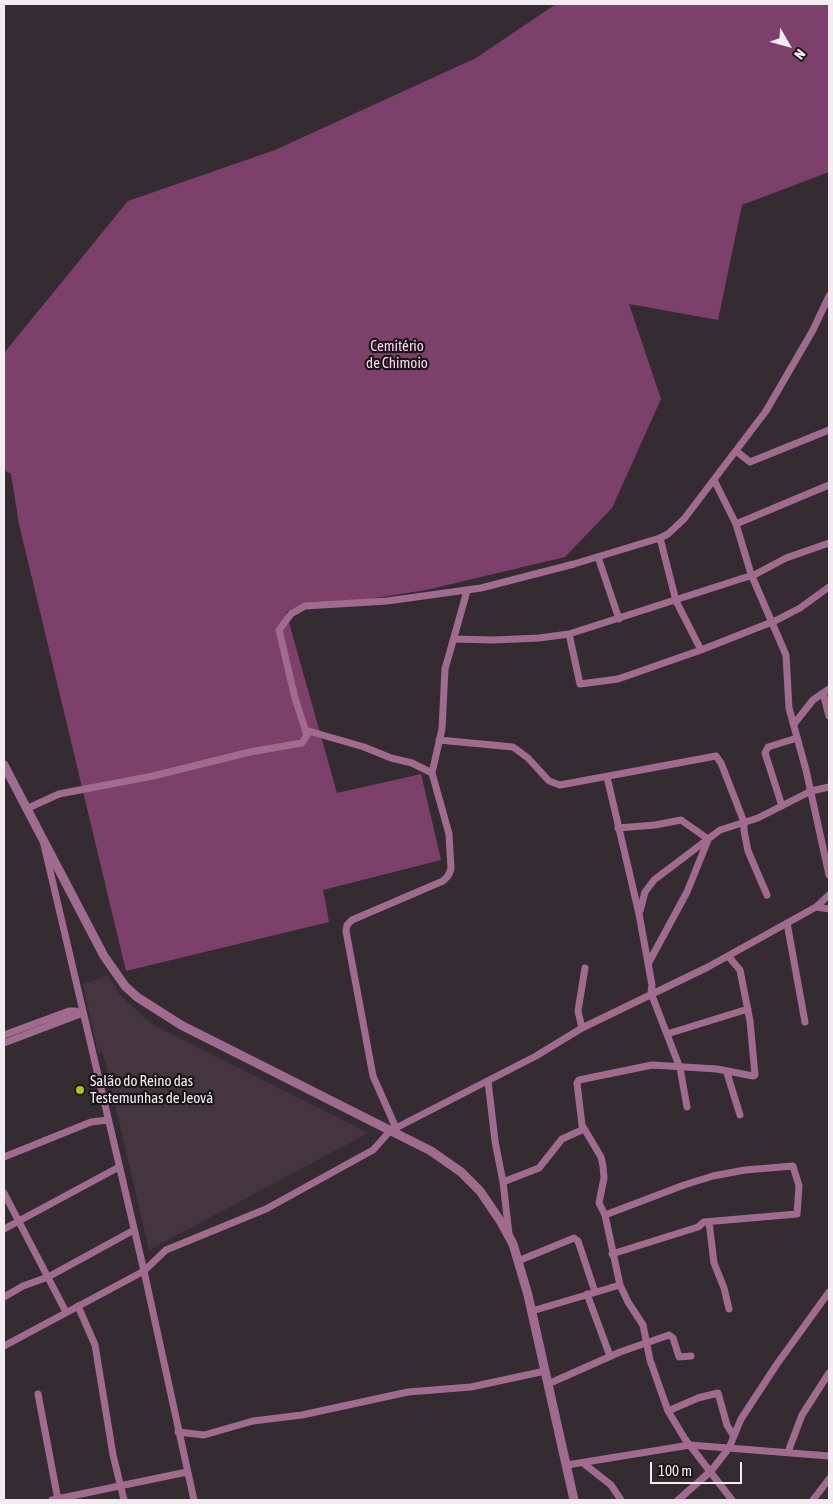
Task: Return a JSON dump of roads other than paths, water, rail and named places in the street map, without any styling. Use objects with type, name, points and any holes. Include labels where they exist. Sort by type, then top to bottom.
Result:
[{"type":"street","points":[[26,809],[59,794],[153,776],[250,752],[302,742],[307,735],[279,630],[291,614],[313,604],[387,601],[467,591],[598,557],[660,538],[684,519],[766,411],[827,306],[829,296]]},
{"type":"street","points":[[736,451],[750,462],[829,430]]},
{"type":"street","points":[[714,480],[736,524],[751,574],[786,655],[788,699],[811,791],[829,875]]},
{"type":"street","points":[[736,524],[829,486]]},
{"type":"street","points":[[660,538],[676,600],[701,650]]},
{"type":"street","points":[[454,639],[521,639],[569,634],[751,574],[756,574],[794,555],[829,543]]},
{"type":"street","points":[[598,557],[619,619]]},
{"type":"street","points":[[569,634],[580,684],[618,678],[701,650],[800,608],[829,587]]},
{"type":"street","points":[[393,1129],[373,1076],[346,931],[347,925],[352,920],[443,881],[451,869],[449,834],[432,773],[444,706],[445,669],[467,591]]},
{"type":"street","points":[[794,724],[813,700],[826,691],[829,716]]},
{"type":"street","points":[[305,730],[412,763],[432,773]]},
{"type":"street","points":[[782,806],[766,749],[798,738]]},
{"type":"street","points":[[439,740],[512,747],[554,784],[607,778],[716,756],[721,763],[744,822],[748,851],[767,895]]},
{"type":"street","points":[[4,765],[44,845],[104,956],[125,986],[137,997],[181,1025],[393,1129],[431,1151],[466,1176],[480,1191],[509,1234]]},
{"type":"street","points":[[607,778],[639,914],[652,993],[680,1068],[687,1107]]},
{"type":"street","points":[[639,914],[642,898],[648,887],[675,863],[720,830],[782,806],[811,791],[829,787]]},
{"type":"street","points":[[618,828],[655,825],[681,820],[708,839]]},
{"type":"street","points":[[648,964],[687,892],[708,839]]},
{"type":"street","points":[[44,845],[81,1014],[144,1271],[194,1500]]},
{"type":"street","points":[[4,1346],[144,1271],[166,1250],[266,1209],[373,1150],[393,1129],[488,1082],[582,1028],[728,956],[816,907],[829,895]]},
{"type":"street","points":[[816,907],[829,909]]},
{"type":"street","points":[[787,923],[805,1022]]},
{"type":"street","points":[[728,956],[740,970],[748,1009],[756,1072],[752,1076],[716,1069],[652,1065],[579,1080],[577,1089],[584,1129],[603,1166],[604,1178],[599,1202],[605,1215],[620,1284],[628,1302],[643,1325],[648,1341],[650,1360],[668,1411],[690,1446],[732,1500]]},
{"type":"street","points":[[582,1028],[578,1011],[585,968]]},
{"type":"street","points":[[667,1034],[748,1009]]},
{"type":"street","points":[[4,1035],[69,1011],[76,1011],[81,1014]]},
{"type":"street","points":[[4,1043],[81,1014]]},
{"type":"street","points":[[728,1072],[740,1115]]},
{"type":"street","points":[[488,1082],[495,1141],[504,1182],[509,1234],[532,1311],[574,1500]]},
{"type":"street","points":[[4,1157],[91,1122],[108,1120]]},
{"type":"street","points":[[504,1182],[539,1168],[562,1139],[584,1129]]},
{"type":"street","points":[[4,1230],[119,1166]]},
{"type":"street","points":[[605,1215],[639,1200],[713,1176],[790,1166],[794,1168],[799,1186],[797,1214],[710,1222],[612,1254]]},
{"type":"street","points":[[4,1193],[66,1312]]},
{"type":"street","points":[[710,1222],[714,1263],[724,1288],[729,1310]]},
{"type":"street","points":[[4,1297],[23,1286],[48,1277],[134,1230]]},
{"type":"street","points":[[518,1261],[574,1238],[578,1241],[595,1292]]},
{"type":"street","points":[[532,1311],[620,1284]]},
{"type":"street","points":[[678,1500],[711,1471],[729,1448],[733,1435],[776,1364],[829,1292]]},
{"type":"street","points":[[587,1294],[610,1356]]},
{"type":"street","points":[[78,1306],[95,1345],[113,1455],[124,1500]]},
{"type":"street","points":[[548,1384],[648,1341],[672,1336],[679,1357],[691,1356]]},
{"type":"street","points":[[178,1432],[204,1435],[253,1421],[302,1416],[408,1392],[471,1387],[545,1371]]},
{"type":"street","points":[[788,1452],[802,1415],[829,1373]]},
{"type":"street","points":[[668,1411],[698,1398],[718,1393],[727,1425],[733,1435]]},
{"type":"street","points":[[38,1394],[56,1500],[187,1472]]},
{"type":"street","points":[[567,1465],[690,1446],[829,1456]]},
{"type":"street","points":[[582,1462],[611,1486],[621,1500]]},
{"type":"street","points":[[813,1500],[829,1479]]},
{"type":"place","name":"Salão do Reino das Testemunhas de Jeová","points":[[80,1090]]},
{"type":"park label","name":"Cemitério de Chimoio","points":[[397,354]]}]
